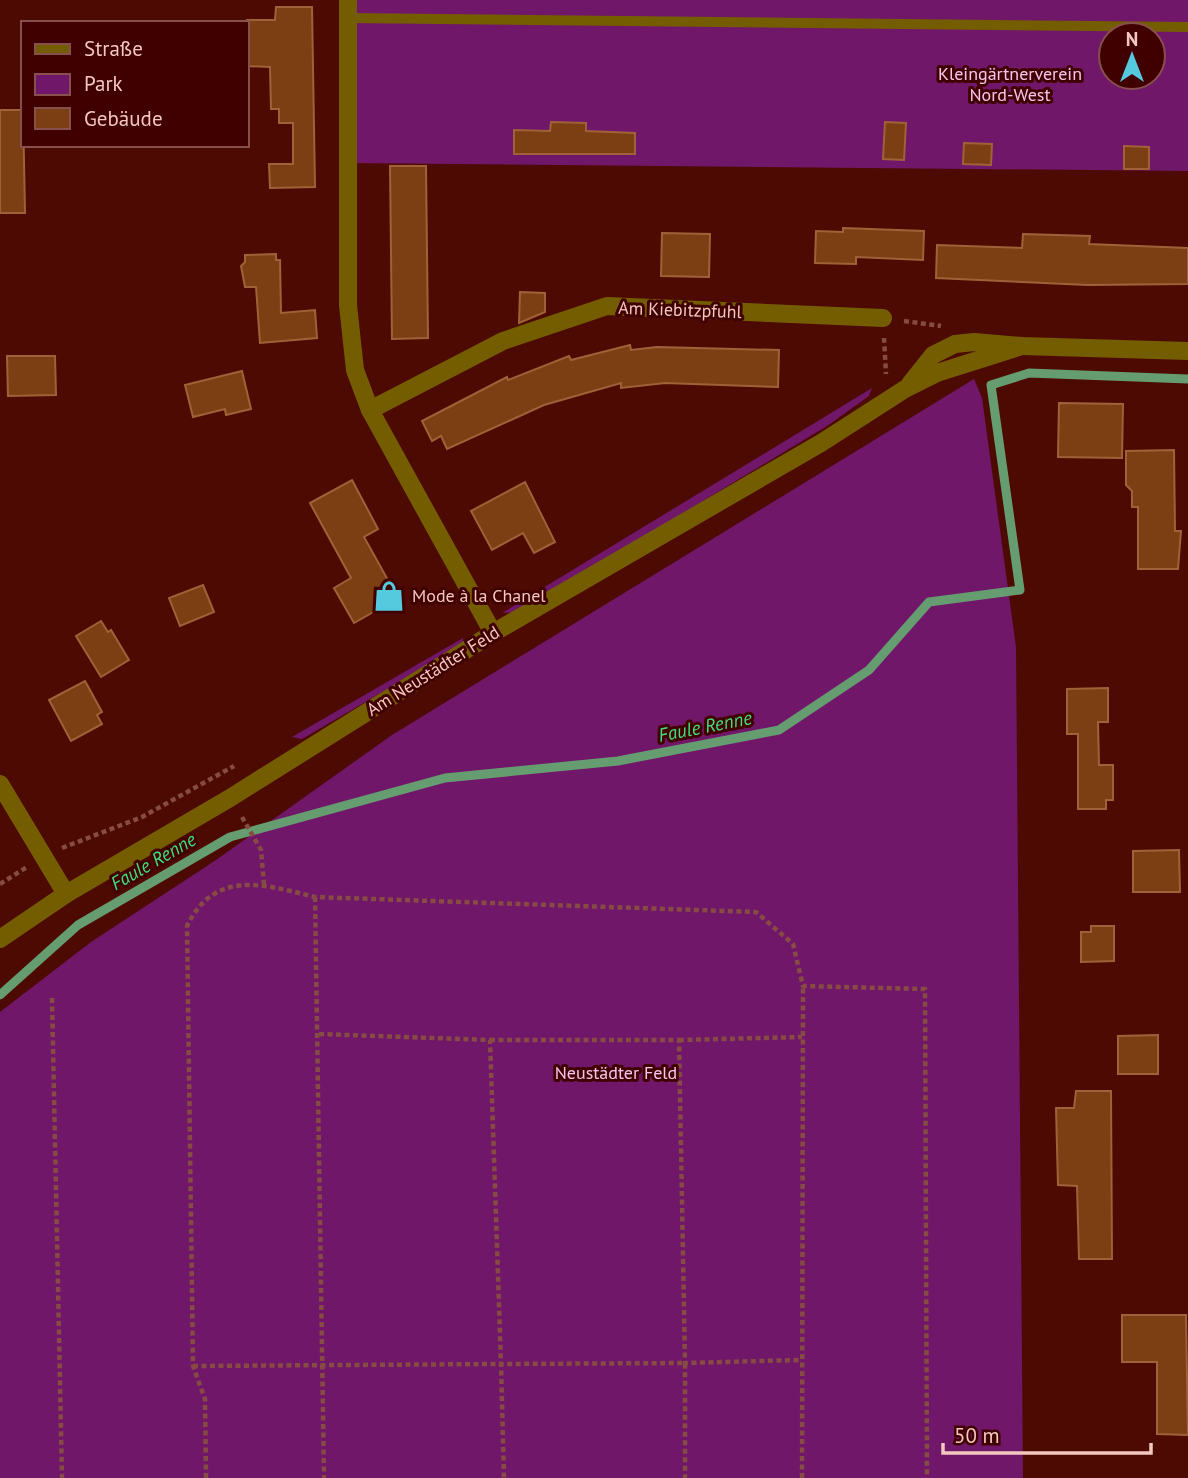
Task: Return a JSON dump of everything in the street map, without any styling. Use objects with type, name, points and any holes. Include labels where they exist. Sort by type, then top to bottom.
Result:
[{"type":"street","points":[[348,9],[348,305],[355,370],[370,410],[493,633]]},
{"type":"street","name":"Am Kiebitzpfuhl","points":[[370,410],[503,341],[607,306],[883,318]]},
{"type":"street","name":"Am Neustädter Feld","points":[[905,389],[933,355],[955,344],[974,342],[1188,351]]},
{"type":"street","name":"Am Neustädter Feld","points":[[0,939],[66,894],[230,798],[493,633],[821,443],[905,389],[937,373],[1022,346]]},
{"type":"street","points":[[0,784],[66,894]]},
{"type":"lane","points":[[348,9],[1188,27]]},
{"type":"path","points":[[883,318],[953,328],[955,344]]},
{"type":"path","points":[[230,798],[261,850],[264,885]]},
{"type":"path","points":[[206,1478],[205,1399],[193,1366],[187,926],[197,906],[217,889],[264,885],[315,897],[756,912],[793,944],[803,986],[800,1360],[802,1478]]},
{"type":"path","points":[[315,897],[324,1478]]},
{"type":"path","points":[[803,986],[925,989],[927,1478]]},
{"type":"path","points":[[52,998],[62,1478]]},
{"type":"path","points":[[319,1034],[490,1040],[802,1037]]},
{"type":"path","points":[[490,1040],[504,1478]]},
{"type":"path","points":[[679,1040],[685,1478]]},
{"type":"path","points":[[193,1366],[800,1360]]},
{"type":"green space","name":"Kleingärtnerverein Nord-West","points":[[348,0],[1188,0],[1188,171],[346,163]]},
{"type":"green space","name":"Neustädter Feld","points":[[974,379],[982,398],[1016,647],[1023,1478],[0,1478],[0,1012],[91,942],[216,860],[392,735]]},
{"type":"green space","points":[[872,388],[869,396],[827,426],[518,612],[502,613]]},
{"type":"green space","points":[[463,638],[463,645],[302,739],[292,737]]},
{"type":"building","points":[[276,7],[312,7],[315,187],[270,188],[269,164],[293,164],[293,123],[279,123],[279,109],[271,109],[270,67],[248,66],[247,20],[275,20]]},
{"type":"building","points":[[0,110],[21,110],[25,213],[0,213]]},
{"type":"building","points":[[551,122],[586,123],[586,131],[635,133],[635,154],[514,154],[514,130],[550,131]]},
{"type":"building","points":[[885,122],[906,123],[904,160],[883,159]]},
{"type":"building","points":[[964,143],[992,144],[991,165],[963,164]]},
{"type":"building","points":[[1124,146],[1149,147],[1149,169],[1124,169]]},
{"type":"building","points":[[390,166],[426,166],[428,338],[392,339]]},
{"type":"building","points":[[843,228],[924,231],[923,260],[856,257],[856,264],[815,263],[816,231],[843,232]]},
{"type":"building","points":[[662,233],[710,234],[709,277],[661,276]]},
{"type":"building","points":[[1023,234],[1090,236],[1089,244],[1188,248],[1188,284],[1088,285],[936,278],[937,245],[1022,248]]},
{"type":"building","points":[[276,254],[276,260],[280,260],[281,313],[315,310],[317,338],[260,343],[256,287],[245,287],[241,266],[245,262],[245,255]]},
{"type":"building","points":[[520,292],[545,293],[545,312],[519,323]]},
{"type":"building","points":[[630,345],[631,350],[657,347],[779,350],[778,387],[665,383],[621,388],[621,383],[544,405],[447,449],[441,436],[432,441],[422,421],[507,377],[508,380],[569,356],[571,360]]},
{"type":"building","points":[[7,356],[55,356],[56,395],[8,396]]},
{"type":"building","points":[[242,371],[251,409],[226,415],[225,409],[193,417],[185,385]]},
{"type":"building","points":[[1059,403],[1123,404],[1122,458],[1058,457]]},
{"type":"building","points":[[1174,450],[1175,531],[1181,531],[1178,569],[1138,569],[1138,507],[1132,507],[1132,491],[1126,485],[1126,451]]},
{"type":"building","points":[[352,480],[378,529],[364,537],[398,598],[354,623],[334,588],[351,578],[310,503]]},
{"type":"building","points":[[525,482],[555,542],[534,553],[523,533],[492,550],[471,511]]},
{"type":"building","points":[[203,585],[214,612],[180,626],[169,598]]},
{"type":"building","points":[[101,621],[108,632],[111,630],[129,660],[101,677],[76,636]]},
{"type":"building","points":[[85,681],[102,712],[97,715],[102,724],[71,741],[49,700]]},
{"type":"building","points":[[1108,688],[1108,722],[1098,722],[1099,765],[1113,765],[1113,800],[1106,800],[1106,809],[1078,809],[1078,734],[1067,734],[1067,689]]},
{"type":"building","points":[[1179,850],[1180,892],[1133,892],[1133,851]]},
{"type":"building","points":[[1091,926],[1114,926],[1114,961],[1081,962],[1081,932],[1091,932]]},
{"type":"building","points":[[1158,1035],[1158,1074],[1118,1074],[1118,1036]]},
{"type":"building","points":[[1076,1091],[1111,1091],[1112,1259],[1079,1259],[1077,1186],[1058,1185],[1056,1108],[1074,1108]]},
{"type":"building","points":[[1122,1315],[1186,1315],[1188,1435],[1157,1434],[1157,1362],[1122,1362]]},
{"type":"waterway","name":"Faule Renne","points":[[0,995],[78,925],[230,837],[445,778],[618,761],[779,730],[869,670],[929,602],[1020,590],[991,385],[1029,373],[1188,379]]},
{"type":"place","name":"Mode à la Chanel","points":[[389,596]]}]
